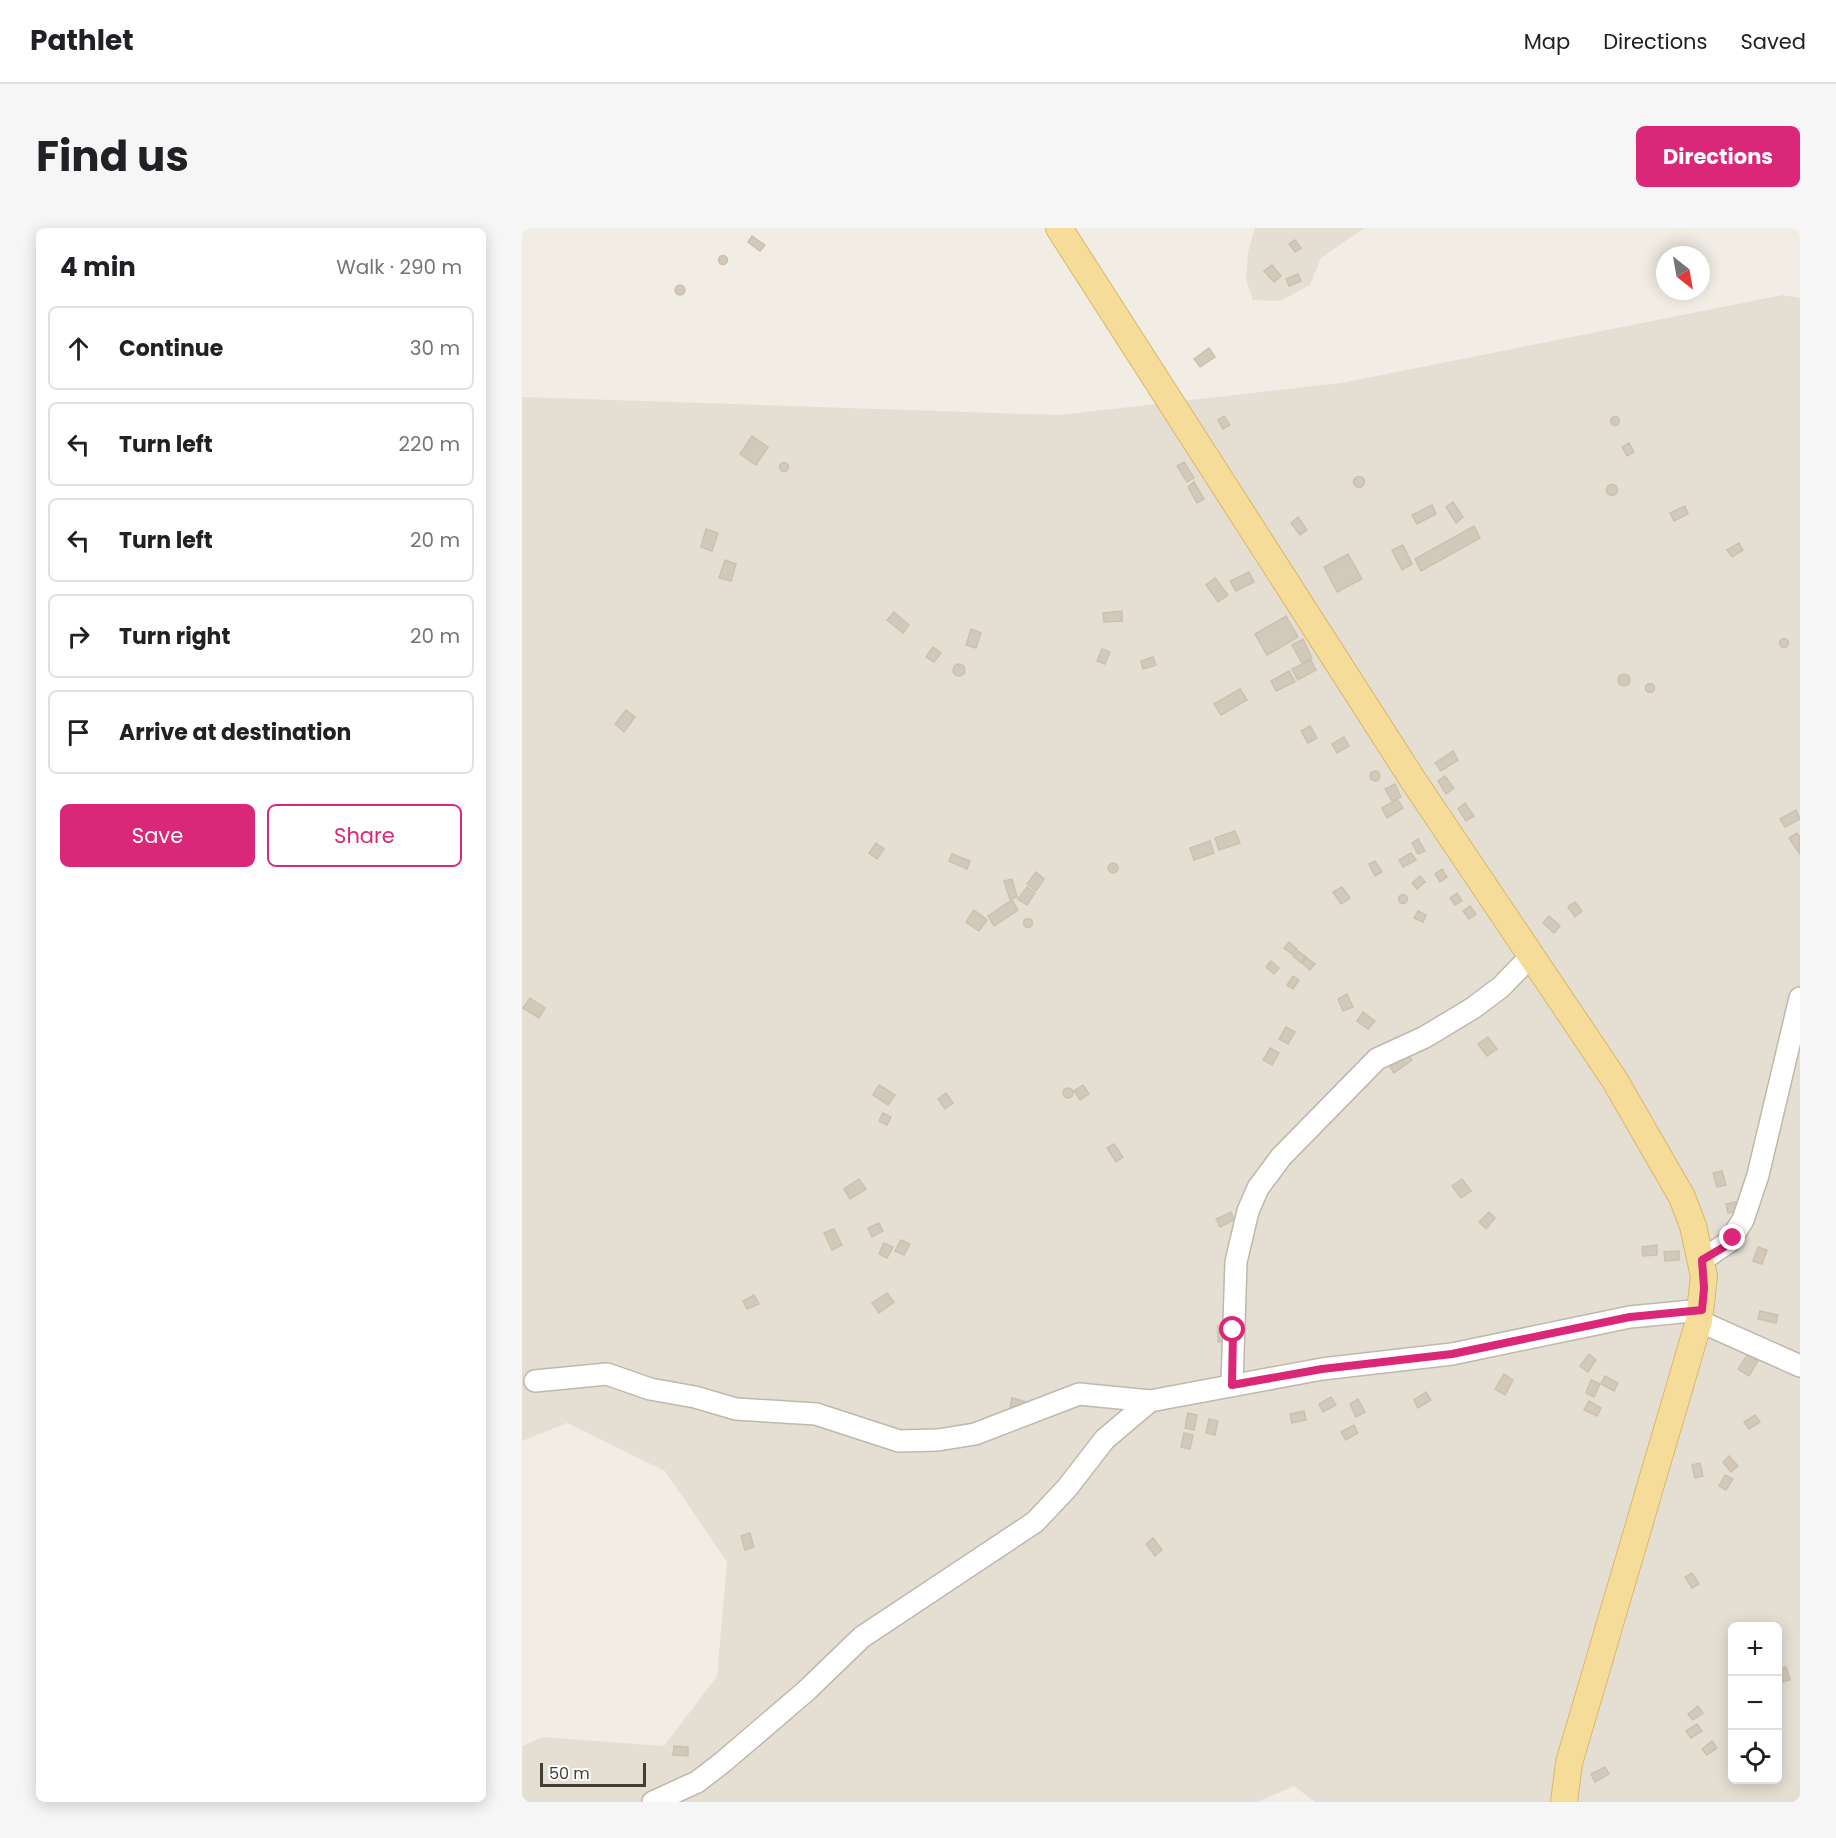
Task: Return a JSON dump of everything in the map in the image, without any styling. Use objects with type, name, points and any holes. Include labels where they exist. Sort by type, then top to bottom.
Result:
[{"type":"main road","points":[[1059,228],[1530,957],[1614,1079],[1688,1212],[1702,1260],[1704,1288],[1701,1316],[1569,1763],[1564,1802]]},
{"type":"street","points":[[1232,1385],[1236,1262],[1248,1211],[1258,1188],[1281,1157],[1377,1059],[1425,1037],[1473,1008],[1501,987],[1530,957]]},
{"type":"street","points":[[1702,1260],[1730,1242],[1743,1220],[1758,1175],[1800,998]]},
{"type":"street","points":[[535,1381],[595,1373],[607,1374],[650,1389],[695,1397],[736,1409],[816,1414],[906,1442],[975,1434],[1079,1394],[1150,1401],[1322,1369],[1452,1354],[1630,1317],[1701,1316],[1800,1366]]},
{"type":"street","points":[[653,1802],[697,1782],[806,1691],[862,1637],[1035,1522],[1067,1488],[1105,1439],[1150,1401]]},
{"type":"shaded area","points":[[1255,228],[1364,228],[1321,258],[1310,285],[1280,301],[1253,300],[1246,279],[1248,252]]},
{"type":"shaded area","points":[[1783,295],[1800,298],[1800,1802],[1315,1802],[1294,1786],[1257,1802],[522,1802],[522,1746],[543,1737],[664,1746],[717,1676],[727,1562],[665,1471],[567,1423],[522,1441],[522,397],[1059,415],[1341,383]]},
{"type":"building","points":[[752,236],[765,245],[760,251],[748,242]]},
{"type":"building","points":[[1295,240],[1301,248],[1295,252],[1289,244]]},
{"type":"building","points":[[723,255],[728,260],[723,265],[718,260]]},
{"type":"building","points":[[1272,265],[1281,276],[1274,282],[1264,271]]},
{"type":"building","points":[[1298,274],[1301,281],[1289,286],[1286,279]]},
{"type":"building","points":[[680,285],[684,286],[684,294],[680,295],[676,294],[675,290],[676,286]]},
{"type":"building","points":[[1209,348],[1215,357],[1200,367],[1194,359]]},
{"type":"building","points":[[1224,416],[1230,425],[1223,429],[1218,420]]},
{"type":"building","points":[[1615,417],[1619,421],[1615,425],[1611,421]]},
{"type":"building","points":[[752,436],[768,447],[756,465],[740,454]]},
{"type":"building","points":[[1629,443],[1634,452],[1627,456],[1622,447]]},
{"type":"building","points":[[1184,462],[1194,478],[1187,482],[1177,466]]},
{"type":"building","points":[[784,463],[788,467],[784,471],[780,467]]},
{"type":"building","points":[[1359,477],[1363,478],[1363,486],[1359,487],[1355,486],[1354,482],[1355,478]]},
{"type":"building","points":[[1194,482],[1204,499],[1197,503],[1188,487]]},
{"type":"building","points":[[1612,484],[1618,490],[1612,496],[1606,490]]},
{"type":"building","points":[[1453,502],[1463,517],[1456,523],[1446,507]]},
{"type":"building","points":[[1432,505],[1436,514],[1417,524],[1412,515]]},
{"type":"building","points":[[1685,506],[1688,514],[1674,521],[1670,513]]},
{"type":"building","points":[[1298,517],[1307,530],[1300,535],[1291,523]]},
{"type":"building","points":[[1474,526],[1480,538],[1421,571],[1415,559]]},
{"type":"building","points":[[706,529],[718,533],[712,551],[701,547]]},
{"type":"building","points":[[1739,543],[1743,550],[1732,557],[1727,550]]},
{"type":"building","points":[[1403,545],[1412,564],[1402,570],[1392,550]]},
{"type":"building","points":[[1348,554],[1362,579],[1337,592],[1324,567]]},
{"type":"building","points":[[725,560],[736,564],[731,581],[719,578]]},
{"type":"building","points":[[1249,572],[1254,582],[1236,591],[1230,581]]},
{"type":"building","points":[[1215,578],[1228,595],[1218,602],[1206,585]]},
{"type":"building","points":[[1122,611],[1122,621],[1104,622],[1103,613]]},
{"type":"building","points":[[894,612],[909,625],[903,633],[887,620]]},
{"type":"building","points":[[1286,616],[1298,637],[1267,655],[1255,634]]},
{"type":"building","points":[[971,629],[981,633],[976,648],[966,645]]},
{"type":"building","points":[[1784,638],[1789,643],[1784,648],[1779,643]]},
{"type":"building","points":[[1303,639],[1312,658],[1302,663],[1292,645]]},
{"type":"building","points":[[933,647],[941,653],[934,662],[926,657]]},
{"type":"building","points":[[1102,649],[1110,652],[1105,664],[1097,661]]},
{"type":"building","points":[[1153,657],[1156,665],[1143,669],[1141,661]]},
{"type":"building","points":[[1311,660],[1316,670],[1298,680],[1292,669]]},
{"type":"building","points":[[959,664],[965,670],[959,676],[953,670]]},
{"type":"building","points":[[1289,671],[1295,682],[1276,691],[1271,681]]},
{"type":"building","points":[[1626,674],[1630,680],[1626,686],[1622,686],[1618,678]]},
{"type":"building","points":[[1650,684],[1654,688],[1650,692],[1646,688]]},
{"type":"building","points":[[1240,689],[1247,700],[1221,715],[1214,704]]},
{"type":"building","points":[[626,710],[635,717],[624,732],[615,724]]},
{"type":"building","points":[[1310,726],[1317,738],[1308,743],[1301,731]]},
{"type":"building","points":[[1344,737],[1349,746],[1337,753],[1332,744]]},
{"type":"building","points":[[1453,751],[1458,760],[1441,771],[1435,763]]},
{"type":"building","points":[[1375,771],[1380,776],[1375,781],[1370,776]]},
{"type":"building","points":[[1445,776],[1454,788],[1446,794],[1438,781]]},
{"type":"building","points":[[1395,784],[1401,797],[1392,801],[1385,789]]},
{"type":"building","points":[[1397,799],[1403,808],[1387,818],[1382,808]]},
{"type":"building","points":[[1465,803],[1474,816],[1466,821],[1458,809]]},
{"type":"building","points":[[1796,810],[1800,819],[1785,827],[1780,819]]},
{"type":"building","points":[[1235,831],[1240,843],[1219,850],[1215,838]]},
{"type":"building","points":[[1797,833],[1800,837],[1799,853],[1789,838]]},
{"type":"building","points":[[1418,839],[1425,851],[1418,854],[1412,843]]},
{"type":"building","points":[[1210,841],[1214,853],[1194,860],[1190,848]]},
{"type":"building","points":[[876,843],[884,849],[877,859],[869,853]]},
{"type":"building","points":[[1411,853],[1416,860],[1403,867],[1399,860]]},
{"type":"building","points":[[952,854],[970,861],[967,869],[949,861]]},
{"type":"building","points":[[1375,861],[1382,872],[1375,876],[1369,864]]},
{"type":"building","points":[[1113,863],[1118,868],[1113,873],[1108,868]]},
{"type":"building","points":[[1442,869],[1447,877],[1440,882],[1435,874]]},
{"type":"building","points":[[1036,872],[1044,879],[1036,891],[1027,884]]},
{"type":"building","points":[[1420,876],[1425,882],[1417,889],[1412,883]]},
{"type":"building","points":[[1012,879],[1017,897],[1010,899],[1004,881]]},
{"type":"building","points":[[1027,887],[1035,893],[1027,905],[1018,899]]},
{"type":"building","points":[[1342,887],[1350,898],[1341,904],[1333,892]]},
{"type":"building","points":[[1457,893],[1462,901],[1455,905],[1450,898]]},
{"type":"building","points":[[1403,894],[1408,899],[1403,904],[1398,899]]},
{"type":"building","points":[[1012,900],[1018,910],[994,926],[988,916]]},
{"type":"building","points":[[1575,902],[1582,911],[1575,917],[1568,907]]},
{"type":"building","points":[[1470,906],[1476,914],[1469,919],[1463,911]]},
{"type":"building","points":[[974,910],[987,920],[979,931],[966,922]]},
{"type":"building","points":[[1418,911],[1426,915],[1423,922],[1414,918]]},
{"type":"building","points":[[1549,916],[1560,926],[1554,933],[1543,923]]},
{"type":"building","points":[[1028,919],[1032,923],[1028,927],[1024,923]]},
{"type":"building","points":[[1289,942],[1297,949],[1292,954],[1284,948]]},
{"type":"building","points":[[1298,951],[1306,957],[1301,963],[1293,956]]},
{"type":"building","points":[[1307,958],[1315,964],[1310,970],[1302,963]]},
{"type":"building","points":[[1271,961],[1279,968],[1274,974],[1266,967]]},
{"type":"building","points":[[1293,976],[1299,980],[1293,989],[1287,985]]},
{"type":"building","points":[[1347,994],[1353,1007],[1343,1011],[1338,999]]},
{"type":"building","points":[[530,998],[545,1008],[539,1018],[523,1008]]},
{"type":"building","points":[[1363,1012],[1375,1021],[1368,1029],[1357,1021]]},
{"type":"building","points":[[1286,1027],[1295,1032],[1288,1044],[1279,1039]]},
{"type":"building","points":[[1488,1037],[1497,1049],[1487,1056],[1478,1044]]},
{"type":"building","points":[[1270,1048],[1279,1053],[1272,1065],[1263,1060]]},
{"type":"building","points":[[1405,1051],[1412,1060],[1394,1073],[1388,1064]]},
{"type":"building","points":[[879,1085],[895,1095],[888,1105],[873,1095]]},
{"type":"building","points":[[1083,1085],[1089,1094],[1080,1100],[1074,1091]]},
{"type":"building","points":[[1068,1088],[1073,1093],[1068,1098],[1063,1093]]},
{"type":"building","points":[[946,1093],[953,1103],[945,1109],[938,1099]]},
{"type":"building","points":[[883,1113],[891,1117],[887,1125],[879,1121]]},
{"type":"building","points":[[1114,1144],[1123,1157],[1116,1162],[1107,1148]]},
{"type":"building","points":[[1722,1171],[1726,1185],[1717,1187],[1713,1173]]},
{"type":"building","points":[[859,1179],[866,1189],[850,1199],[844,1189]]},
{"type":"building","points":[[1462,1179],[1471,1191],[1461,1198],[1452,1186]]},
{"type":"building","points":[[1740,1201],[1742,1210],[1728,1213],[1726,1204]]},
{"type":"building","points":[[1231,1212],[1234,1220],[1220,1227],[1216,1219]]},
{"type":"building","points":[[1489,1212],[1495,1218],[1486,1229],[1479,1222]]},
{"type":"building","points":[[879,1223],[883,1231],[872,1237],[868,1228]]},
{"type":"building","points":[[834,1229],[842,1245],[832,1250],[824,1233]]},
{"type":"building","points":[[901,1240],[910,1244],[904,1255],[895,1251]]},
{"type":"building","points":[[884,1243],[893,1247],[887,1258],[879,1254]]},
{"type":"building","points":[[1657,1245],[1657,1255],[1643,1256],[1642,1247]]},
{"type":"building","points":[[1758,1247],[1767,1250],[1762,1264],[1753,1261]]},
{"type":"building","points":[[1679,1251],[1679,1260],[1665,1261],[1664,1252]]},
{"type":"building","points":[[887,1293],[894,1302],[879,1313],[872,1303]]},
{"type":"building","points":[[754,1295],[759,1304],[747,1309],[743,1301]]},
{"type":"building","points":[[1760,1311],[1778,1315],[1776,1323],[1758,1319]]},
{"type":"building","points":[[1218,1326],[1227,1326],[1226,1342],[1218,1342]]},
{"type":"building","points":[[1589,1354],[1596,1360],[1588,1372],[1580,1366]]},
{"type":"building","points":[[1748,1354],[1758,1361],[1749,1376],[1738,1369]]},
{"type":"building","points":[[1504,1374],[1513,1380],[1505,1395],[1495,1389]]},
{"type":"building","points":[[1605,1376],[1618,1383],[1614,1391],[1601,1384]]},
{"type":"building","points":[[1591,1380],[1600,1384],[1594,1397],[1586,1393]]},
{"type":"building","points":[[1426,1392],[1431,1400],[1418,1408],[1414,1400]]},
{"type":"building","points":[[1331,1397],[1336,1405],[1323,1412],[1319,1404]]},
{"type":"building","points":[[1012,1398],[1027,1402],[1025,1410],[1010,1407]]},
{"type":"building","points":[[1358,1399],[1365,1412],[1356,1417],[1350,1404]]},
{"type":"building","points":[[1589,1401],[1601,1408],[1597,1416],[1584,1410]]},
{"type":"building","points":[[1304,1411],[1306,1420],[1292,1423],[1290,1414]]},
{"type":"building","points":[[1188,1413],[1197,1415],[1194,1430],[1185,1428]]},
{"type":"building","points":[[1755,1415],[1760,1422],[1749,1429],[1744,1422]]},
{"type":"building","points":[[1209,1419],[1218,1421],[1215,1435],[1206,1433]]},
{"type":"building","points":[[1354,1425],[1358,1433],[1346,1440],[1341,1432]]},
{"type":"building","points":[[1184,1433],[1193,1435],[1190,1449],[1181,1447]]},
{"type":"building","points":[[1729,1456],[1738,1466],[1731,1472],[1723,1462]]},
{"type":"building","points":[[1700,1463],[1703,1476],[1695,1478],[1692,1465]]},
{"type":"building","points":[[1725,1475],[1733,1479],[1726,1490],[1719,1486]]},
{"type":"building","points":[[750,1533],[754,1547],[745,1550],[741,1536]]},
{"type":"building","points":[[1153,1538],[1162,1550],[1155,1556],[1146,1544]]},
{"type":"building","points":[[1692,1573],[1699,1584],[1692,1588],[1685,1577]]},
{"type":"building","points":[[1786,1667],[1790,1680],[1782,1682],[1782,1668]]},
{"type":"building","points":[[1698,1706],[1703,1713],[1693,1720],[1688,1714]]},
{"type":"building","points":[[1697,1724],[1702,1731],[1691,1738],[1686,1731]]},
{"type":"building","points":[[1712,1741],[1717,1748],[1707,1755],[1702,1749]]},
{"type":"building","points":[[674,1746],[688,1747],[688,1756],[673,1755]]},
{"type":"building","points":[[1605,1767],[1609,1774],[1595,1782],[1591,1774]]},
{"type":"route","points":[[1233,1330],[1232,1385],[1322,1369],[1452,1354],[1630,1317],[1702,1310],[1704,1288],[1702,1260],[1724,1247],[1733,1238]]}]
